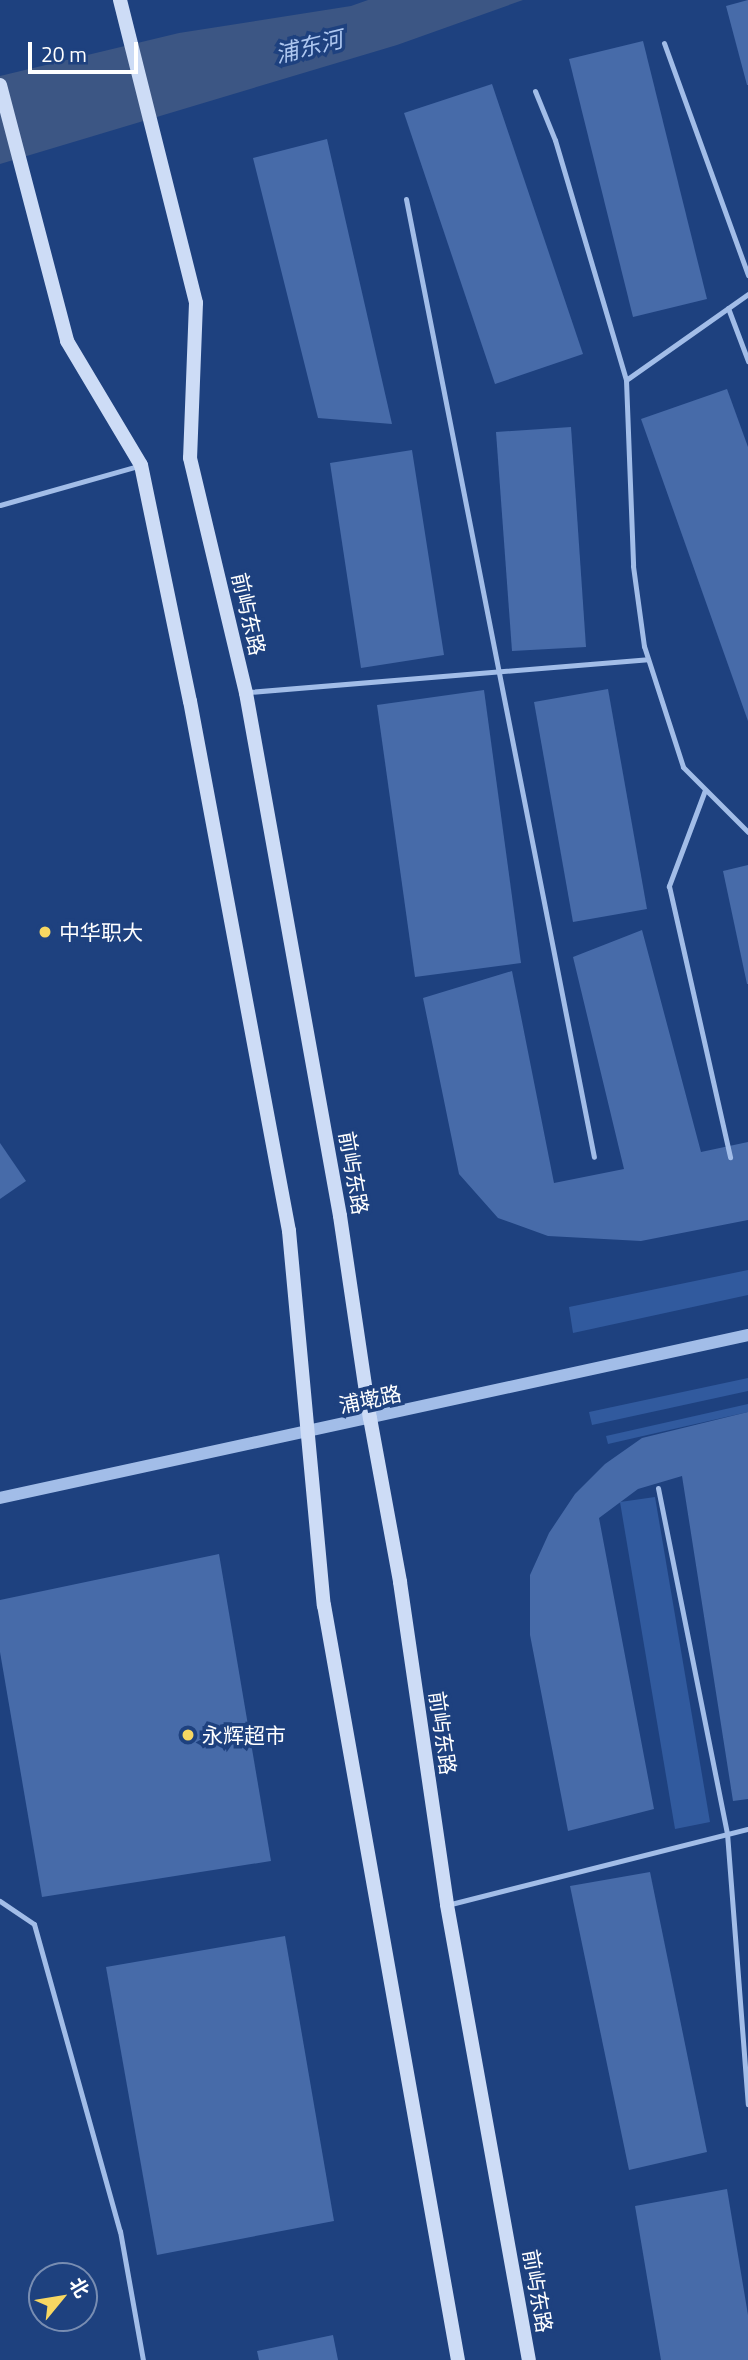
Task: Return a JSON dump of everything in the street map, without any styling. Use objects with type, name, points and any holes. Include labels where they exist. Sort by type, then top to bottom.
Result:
[{"type":"main road","name":"前屿东路","points":[[120,0],[196,303],[190,458],[246,693],[340,1216],[370,1418],[400,1582],[447,1905],[528,2360]]},
{"type":"main road","points":[[0,85],[67,341],[141,465],[190,701],[289,1231],[324,1605],[458,2360]]},
{"type":"street","name":"浦墘路","points":[[0,1498],[748,1335]]},
{"type":"lane","points":[[664,43],[748,275]]},
{"type":"lane","points":[[535,91],[555,140],[626,380],[633,566],[644,646],[683,767],[748,832]]},
{"type":"lane","points":[[406,198],[594,1157]]},
{"type":"lane","points":[[626,380],[748,294]]},
{"type":"lane","points":[[728,308],[748,361]]},
{"type":"lane","points":[[0,505],[141,465]]},
{"type":"lane","points":[[246,693],[648,659]]},
{"type":"lane","points":[[705,790],[669,886],[730,1157]]},
{"type":"lane","points":[[659,1488],[727,1833],[748,2104]]},
{"type":"lane","points":[[447,1905],[748,1829]]},
{"type":"lane","points":[[0,1901],[34,1924],[120,2231],[143,2360]]},
{"type":"shaded area","points":[[748,1270],[748,1295],[573,1333],[569,1307]]},
{"type":"shaded area","points":[[748,1378],[748,1391],[592,1425],[589,1412]]},
{"type":"shaded area","points":[[748,1404],[748,1412],[608,1444],[606,1436]]},
{"type":"shaded area","points":[[655,1497],[710,1822],[675,1829],[620,1502]]},
{"type":"water","name":"浦东河","points":[[368,0],[523,0],[397,45],[0,164],[0,76],[179,33],[351,6]]},
{"type":"building","points":[[748,0],[748,85],[747,85],[726,6]]},
{"type":"building","points":[[643,41],[707,299],[633,317],[569,59]]},
{"type":"building","points":[[492,84],[583,354],[495,384],[404,113]]},
{"type":"building","points":[[327,139],[392,424],[318,418],[253,158]]},
{"type":"building","points":[[727,389],[748,447],[748,721],[641,419]]},
{"type":"building","points":[[571,427],[586,647],[512,651],[496,432]]},
{"type":"building","points":[[412,450],[444,655],[361,668],[330,463]]},
{"type":"building","points":[[608,689],[647,909],[573,922],[534,702]]},
{"type":"building","points":[[484,690],[521,963],[415,977],[377,705]]},
{"type":"building","points":[[748,865],[748,984],[747,984],[723,871]]},
{"type":"building","points":[[642,930],[701,1152],[748,1142],[748,1220],[641,1241],[548,1236],[498,1218],[459,1174],[423,998],[512,971],[554,1183],[624,1169],[573,957]]},
{"type":"building","points":[[0,1143],[26,1181],[0,1199]]},
{"type":"building","points":[[748,1412],[748,1799],[733,1801],[682,1476],[638,1489],[599,1518],[654,1809],[568,1831],[530,1635],[530,1575],[549,1533],[575,1494],[605,1464],[642,1438]]},
{"type":"building","points":[[219,1554],[271,1861],[42,1897],[0,1652],[0,1600]]},
{"type":"building","points":[[650,1872],[707,2152],[629,2170],[570,1886]]},
{"type":"building","points":[[285,1936],[334,2221],[157,2255],[106,1967]]},
{"type":"building","points":[[727,2189],[748,2315],[748,2360],[661,2360],[635,2206]]},
{"type":"building","points":[[333,2335],[338,2360],[259,2360],[257,2351]]},
{"type":"place","name":"中华职大","points":[[45,932]]},
{"type":"place","name":"永辉超市","points":[[188,1735]]}]
